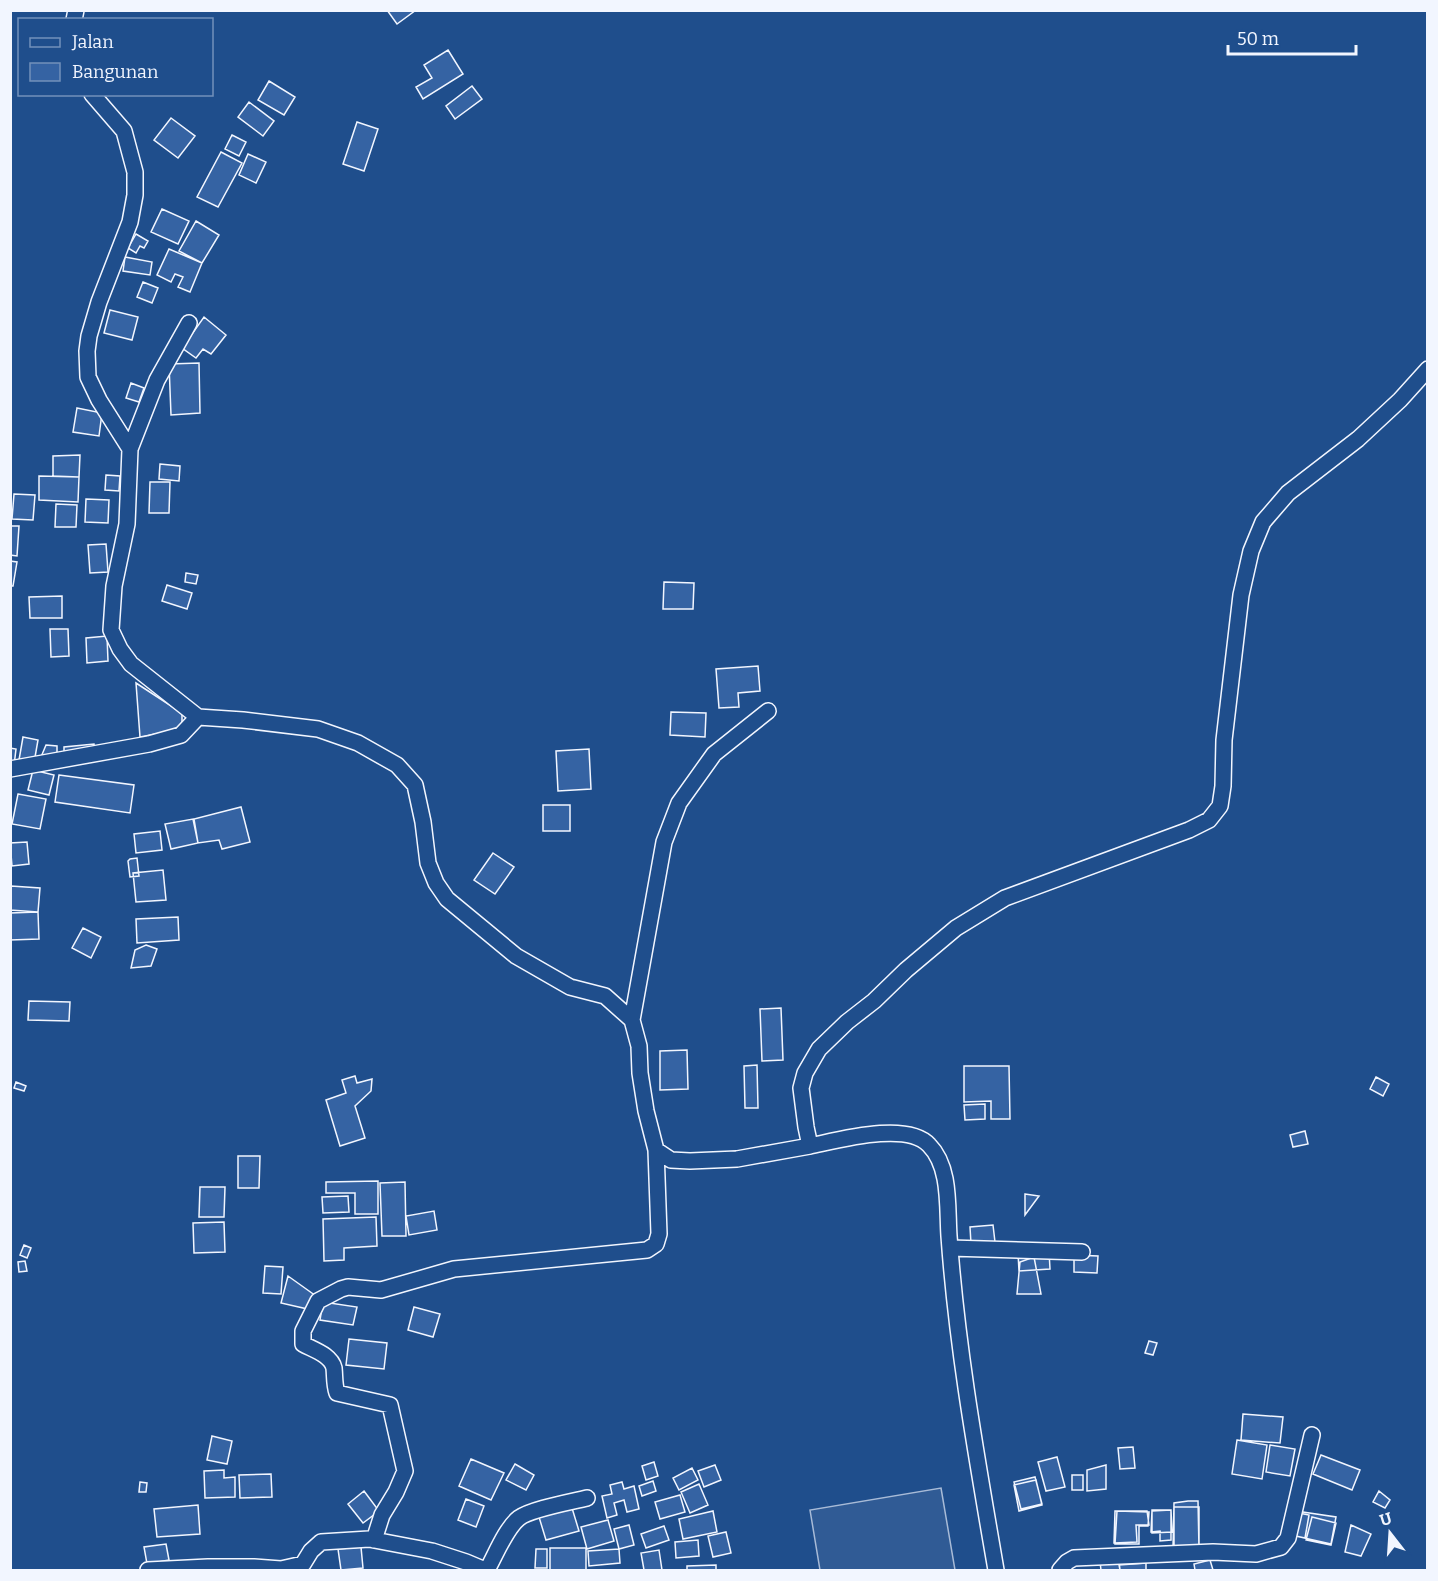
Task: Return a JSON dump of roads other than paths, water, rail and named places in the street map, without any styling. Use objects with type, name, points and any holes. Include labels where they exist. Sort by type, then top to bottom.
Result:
[{"type":"street","points":[[94,96],[124,131],[135,172],[135,195],[130,222],[88,336],[86,363],[88,377],[99,400],[130,449]]},
{"type":"street","points":[[189,323],[157,380],[130,449],[127,524],[114,586],[111,630],[120,650],[131,664],[198,717],[318,729],[358,743],[397,765],[415,785],[428,862],[436,883],[447,899],[516,956],[570,987],[604,996],[632,1020]]},
{"type":"street","points":[[810,1146],[801,1088],[805,1072],[819,1049],[956,928],[1005,897],[1189,830],[1209,820],[1220,806],[1223,786],[1224,740],[1240,595],[1251,550],[1263,522],[1288,493],[1358,439],[1400,400],[1428,369]]},
{"type":"street","points":[[374,1540],[382,1515],[405,1471],[390,1405],[337,1393],[333,1382],[334,1368],[328,1357],[303,1344],[303,1331],[318,1301],[330,1293],[348,1287],[381,1290],[454,1269],[648,1250],[656,1244],[659,1233],[656,1150],[646,1112],[640,1073],[639,1046],[632,1020],[664,842],[679,803],[714,754],[768,711]]},
{"type":"street","points":[[10,769],[149,744],[181,735],[198,717]]},
{"type":"street","points":[[656,1150],[671,1160],[701,1161],[737,1159],[870,1135],[908,1134],[928,1143],[938,1158],[945,1183],[958,1337],[996,1570]]},
{"type":"street","points":[[950,1248],[1082,1252]]},
{"type":"street","points":[[1060,1570],[1074,1558],[1213,1552],[1256,1554],[1281,1547],[1287,1538],[1312,1435]]},
{"type":"street","points":[[148,1570],[231,1567],[281,1569],[303,1564],[311,1551],[321,1542],[374,1540],[432,1551],[486,1570],[510,1528],[519,1517],[587,1498]]}]
